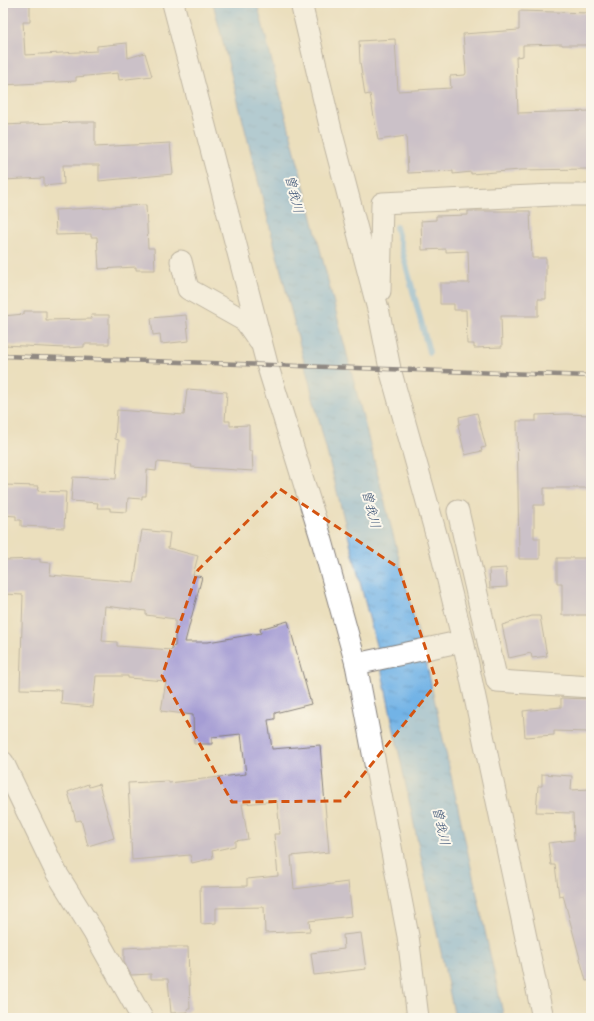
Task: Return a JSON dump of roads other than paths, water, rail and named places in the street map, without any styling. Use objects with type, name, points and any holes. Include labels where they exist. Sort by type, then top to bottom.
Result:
[{"type":"street","points":[[173,3],[267,364],[322,541],[356,664],[408,936],[418,1018]]},
{"type":"street","points":[[301,3],[331,130],[379,313],[390,369],[441,552],[457,643],[543,1018]]},
{"type":"street","points":[[379,313],[382,203],[554,195],[591,195]]},
{"type":"street","points":[[181,260],[188,290],[245,321],[264,348]]},
{"type":"street","points":[[458,512],[497,681],[591,687]]},
{"type":"street","points":[[356,664],[457,643]]},
{"type":"street","points":[[3,762],[56,872],[94,933],[142,1018]]},
{"type":"water","name":"曽我川","points":[[213,3],[257,3],[429,675],[504,1018],[455,1018],[377,649]]},
{"type":"waterway","points":[[396,227],[429,352]]},
{"type":"railway","points":[[3,356],[591,376]]}]
